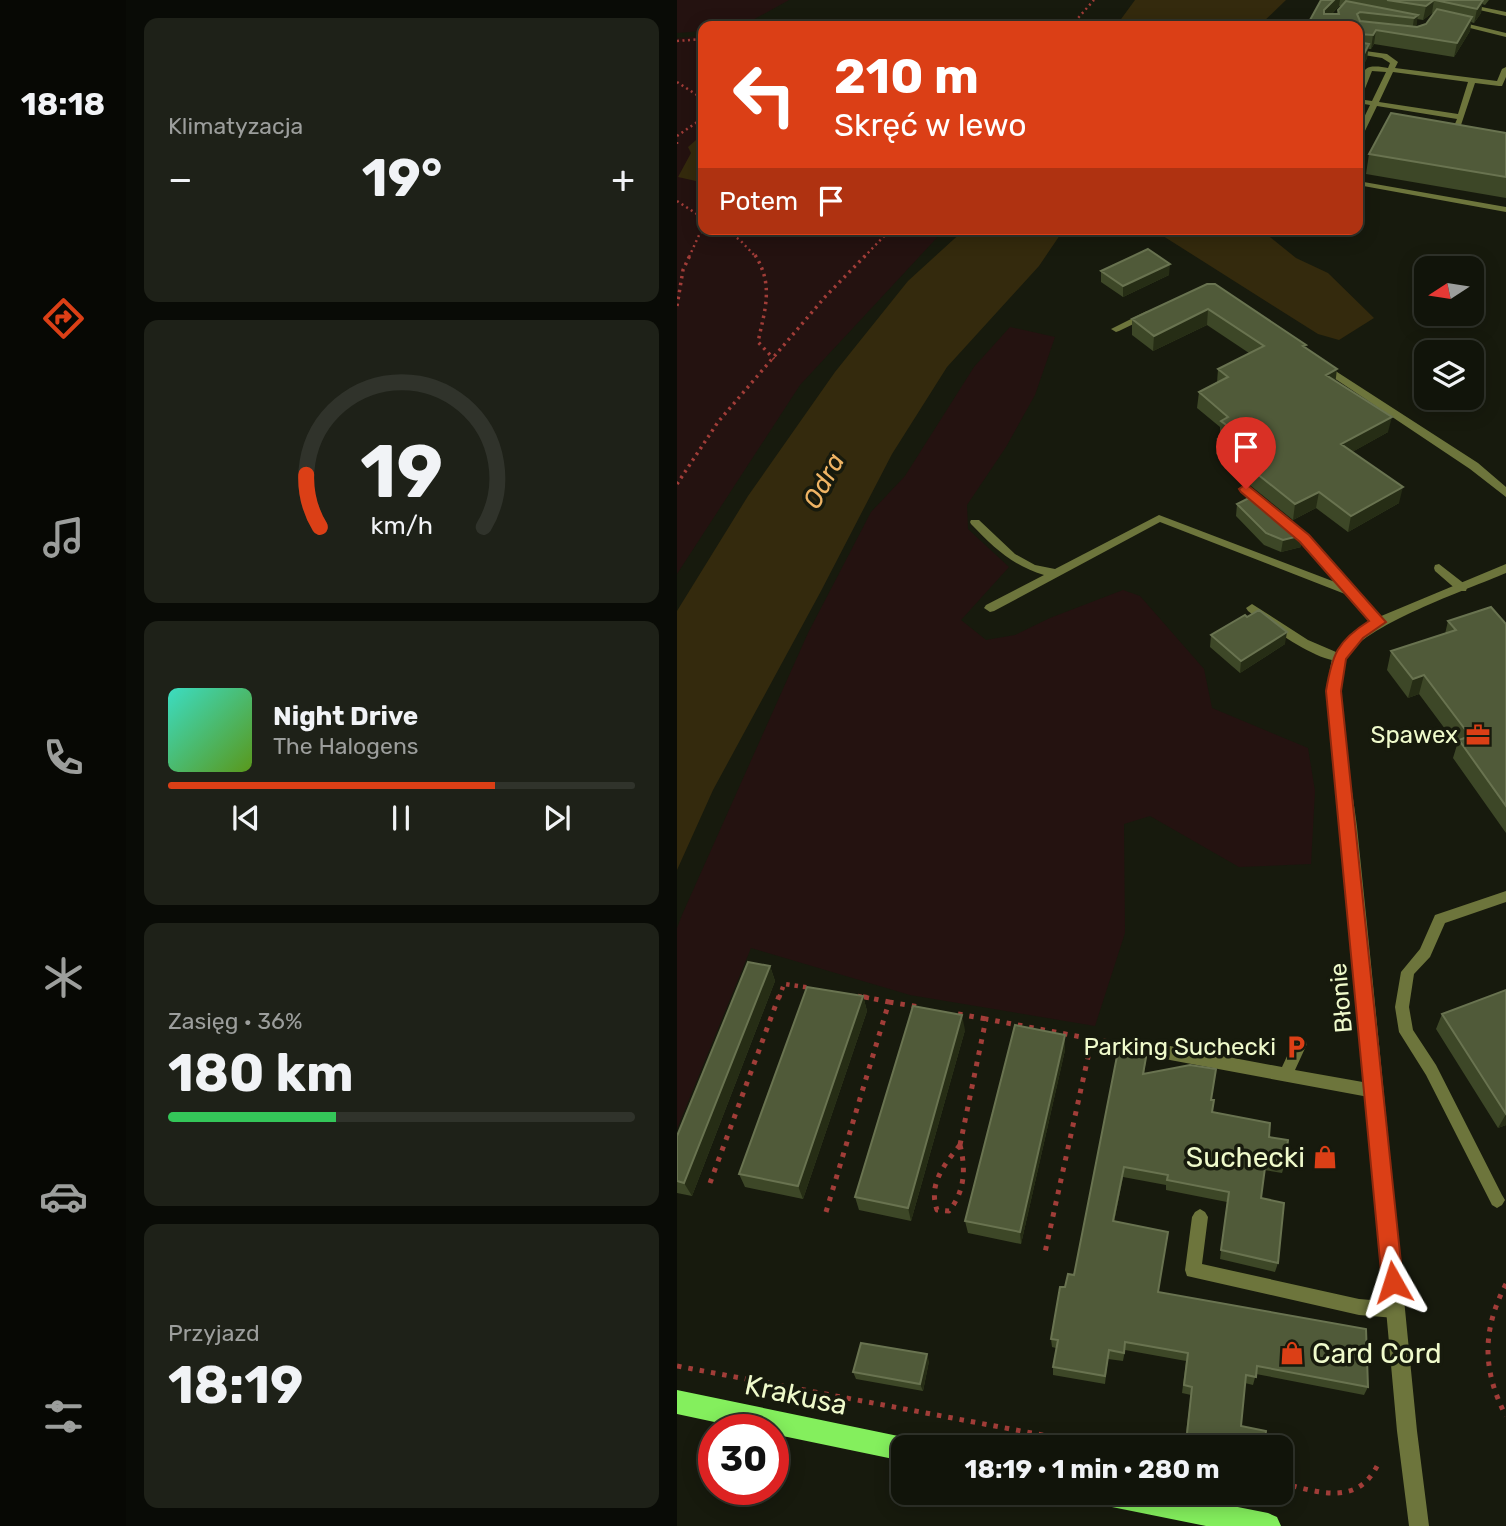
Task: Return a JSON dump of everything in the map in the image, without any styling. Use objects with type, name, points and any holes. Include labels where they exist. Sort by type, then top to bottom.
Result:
[{"type":"main road","name":"Krakusa","points":[[677,1402],[891,1447]]},
{"type":"main road","points":[[1166,1505],[1268,1526]]},
{"type":"street","points":[[1312,359],[1474,466],[1506,493]]},
{"type":"street","points":[[1339,658],[1358,635],[1379,622],[1506,568]]},
{"type":"street","name":"Błonie","points":[[1339,658],[1333,691],[1419,1526]]},
{"type":"lane","points":[[1438,0],[1506,14]]},
{"type":"lane","points":[[1487,9],[1490,0]]},
{"type":"lane","points":[[1451,22],[1506,35]]},
{"type":"lane","points":[[1363,53],[1393,59],[1391,70],[1363,126]]},
{"type":"lane","points":[[1363,85],[1369,69],[1499,84],[1506,69]]},
{"type":"lane","points":[[1453,138],[1472,82]]},
{"type":"lane","points":[[1363,100],[1373,104],[1461,117]]},
{"type":"lane","points":[[1412,122],[1417,111]]},
{"type":"lane","points":[[1363,184],[1506,210]]},
{"type":"lane","points":[[1116,329],[1153,311]]},
{"type":"lane","points":[[1246,489],[1305,538],[1379,622]]},
{"type":"lane","points":[[990,608],[1159,518],[1349,591]]},
{"type":"lane","points":[[975,522],[1005,553],[1027,567],[1057,573]]},
{"type":"lane","points":[[1439,568],[1462,588]]},
{"type":"lane","points":[[1252,608],[1290,638],[1316,651],[1339,658]]},
{"type":"lane","points":[[1497,1200],[1431,1070],[1406,1032],[1402,1007],[1408,972],[1425,953],[1440,919],[1506,896]]},
{"type":"lane","points":[[1286,1074],[1300,1044]]},
{"type":"lane","points":[[1170,1053],[1374,1091]]},
{"type":"lane","points":[[1200,1217],[1193,1270],[1359,1307],[1395,1310]]},
{"type":"path","points":[[1075,21],[1094,0]]},
{"type":"path","points":[[677,41],[698,39]]},
{"type":"path","points":[[677,82],[698,96]]},
{"type":"path","points":[[677,136],[698,121]]},
{"type":"path","points":[[677,201],[698,215]]},
{"type":"path","points":[[677,306],[683,270],[699,235]]},
{"type":"path","points":[[735,235],[741,238],[760,262],[769,290],[758,342],[774,359]]},
{"type":"path","points":[[677,484],[718,422],[825,296],[885,235]]},
{"type":"path","points":[[710,1183],[784,984],[823,990]]},
{"type":"path","points":[[849,995],[925,1008]]},
{"type":"path","points":[[826,1212],[889,1002]]},
{"type":"path","points":[[949,1013],[1170,1053]]},
{"type":"path","points":[[960,1145],[966,1165],[959,1200],[949,1211],[937,1210],[932,1196],[941,1168],[960,1145],[986,1019]]},
{"type":"path","points":[[1044,1257],[1092,1039]]},
{"type":"path","points":[[1506,1284],[1494,1304],[1485,1334],[1487,1374],[1494,1395],[1506,1416]]},
{"type":"path","points":[[677,1366],[1042,1435]]},
{"type":"path","points":[[1293,1485],[1347,1493],[1369,1482],[1378,1464]]},
{"type":"shaded area","points":[[677,0],[789,0],[751,21],[698,21],[698,31],[677,33]]},
{"type":"shaded area","points":[[698,36],[698,235],[939,235],[800,385],[677,574],[677,38]]},
{"type":"shaded area","points":[[1010,327],[1055,337],[1035,395],[1006,447],[967,505],[968,529],[1009,567],[961,620],[986,640],[1015,635],[1050,618],[1123,590],[1140,596],[1204,669],[1212,708],[1308,748],[1315,791],[1311,864],[1239,867],[1150,816],[1124,824],[1125,933],[1095,1026],[910,995],[751,948],[677,1129],[677,928],[682,915],[808,633],[871,512],[905,476],[974,367]]},
{"type":"water","points":[[1135,0],[1286,0],[1264,21],[1120,21]]},
{"type":"water","points":[[698,138],[696,181],[678,177],[691,153],[688,147]]},
{"type":"water","name":"Odra","points":[[958,235],[1060,235],[1039,266],[947,367],[892,454],[713,790],[677,870],[677,611],[748,496],[835,372],[908,281]]},
{"type":"water","points":[[1161,235],[1267,235],[1296,258],[1328,273],[1374,318],[1339,340],[1318,334]]},
{"type":"building","points":[[1321,0],[1334,0],[1324,10],[1324,14],[1339,14],[1338,10],[1346,1],[1418,15],[1414,18],[1360,12],[1357,14],[1360,21],[1310,20]]},
{"type":"building","points":[[1387,0],[1434,0],[1426,6]]},
{"type":"building","points":[[1435,0],[1483,0],[1477,9]]},
{"type":"building","points":[[1437,9],[1472,17],[1457,43],[1376,30],[1373,35],[1363,34],[1363,21],[1417,27],[1426,24]]},
{"type":"building","points":[[1363,43],[1369,44],[1363,56]]},
{"type":"building","points":[[1391,113],[1506,133],[1506,177],[1369,154]]},
{"type":"building","points":[[1148,249],[1170,264],[1123,286],[1101,271]]},
{"type":"building","points":[[1207,284],[1215,284],[1306,345],[1303,346],[1337,369],[1326,375],[1392,417],[1341,444],[1403,487],[1351,516],[1319,492],[1295,504],[1226,449],[1230,448],[1218,439],[1233,430],[1221,421],[1228,417],[1199,392],[1228,377],[1218,369],[1264,346],[1208,309],[1154,336],[1132,319]]},
{"type":"building","points":[[1257,494],[1303,535],[1283,540],[1266,533],[1237,504]]},
{"type":"building","points":[[1491,607],[1506,624],[1506,806],[1459,740],[1470,736],[1424,675],[1413,679],[1391,651],[1456,630],[1448,621]]},
{"type":"building","points":[[1259,610],[1287,632],[1241,661],[1211,635],[1245,615],[1247,617]]},
{"type":"building","points":[[748,962],[770,966],[684,1183],[677,1181],[677,1136]]},
{"type":"building","points":[[807,987],[863,996],[798,1186],[739,1174]]},
{"type":"building","points":[[1506,990],[1506,1114],[1442,1014]]},
{"type":"building","points":[[913,1006],[962,1015],[908,1208],[855,1197]]},
{"type":"building","points":[[1015,1025],[1065,1035],[1020,1232],[965,1221]]},
{"type":"building","points":[[1119,1046],[1147,1052],[1143,1074],[1190,1065],[1216,1069],[1211,1100],[1214,1100],[1212,1112],[1270,1123],[1269,1137],[1288,1140],[1285,1163],[1266,1160],[1261,1198],[1284,1203],[1278,1263],[1221,1250],[1229,1192],[1167,1180],[1168,1175],[1124,1167],[1113,1221],[1168,1232],[1158,1292],[1366,1329],[1368,1387],[1257,1366],[1256,1377],[1246,1375],[1241,1426],[1266,1431],[1266,1435],[1187,1435],[1192,1387],[1184,1385],[1188,1353],[1125,1342],[1124,1353],[1109,1350],[1105,1376],[1053,1367],[1058,1340],[1051,1339],[1060,1287],[1065,1287],[1068,1274],[1074,1275]]},
{"type":"building","points":[[861,1343],[927,1354],[920,1384],[853,1372]]},
{"type":"place","name":"Spawex","points":[[1478,735]]},
{"type":"place","name":"Parking Suchecki","points":[[1296,1047]]},
{"type":"place","name":"Suchecki","points":[[1325,1157]]},
{"type":"place","name":"Card Cord","points":[[1292,1353]]},
{"type":"route","points":[[1246,489],[1305,538],[1379,622],[1358,635],[1339,658],[1333,691],[1393,1282]]}]
